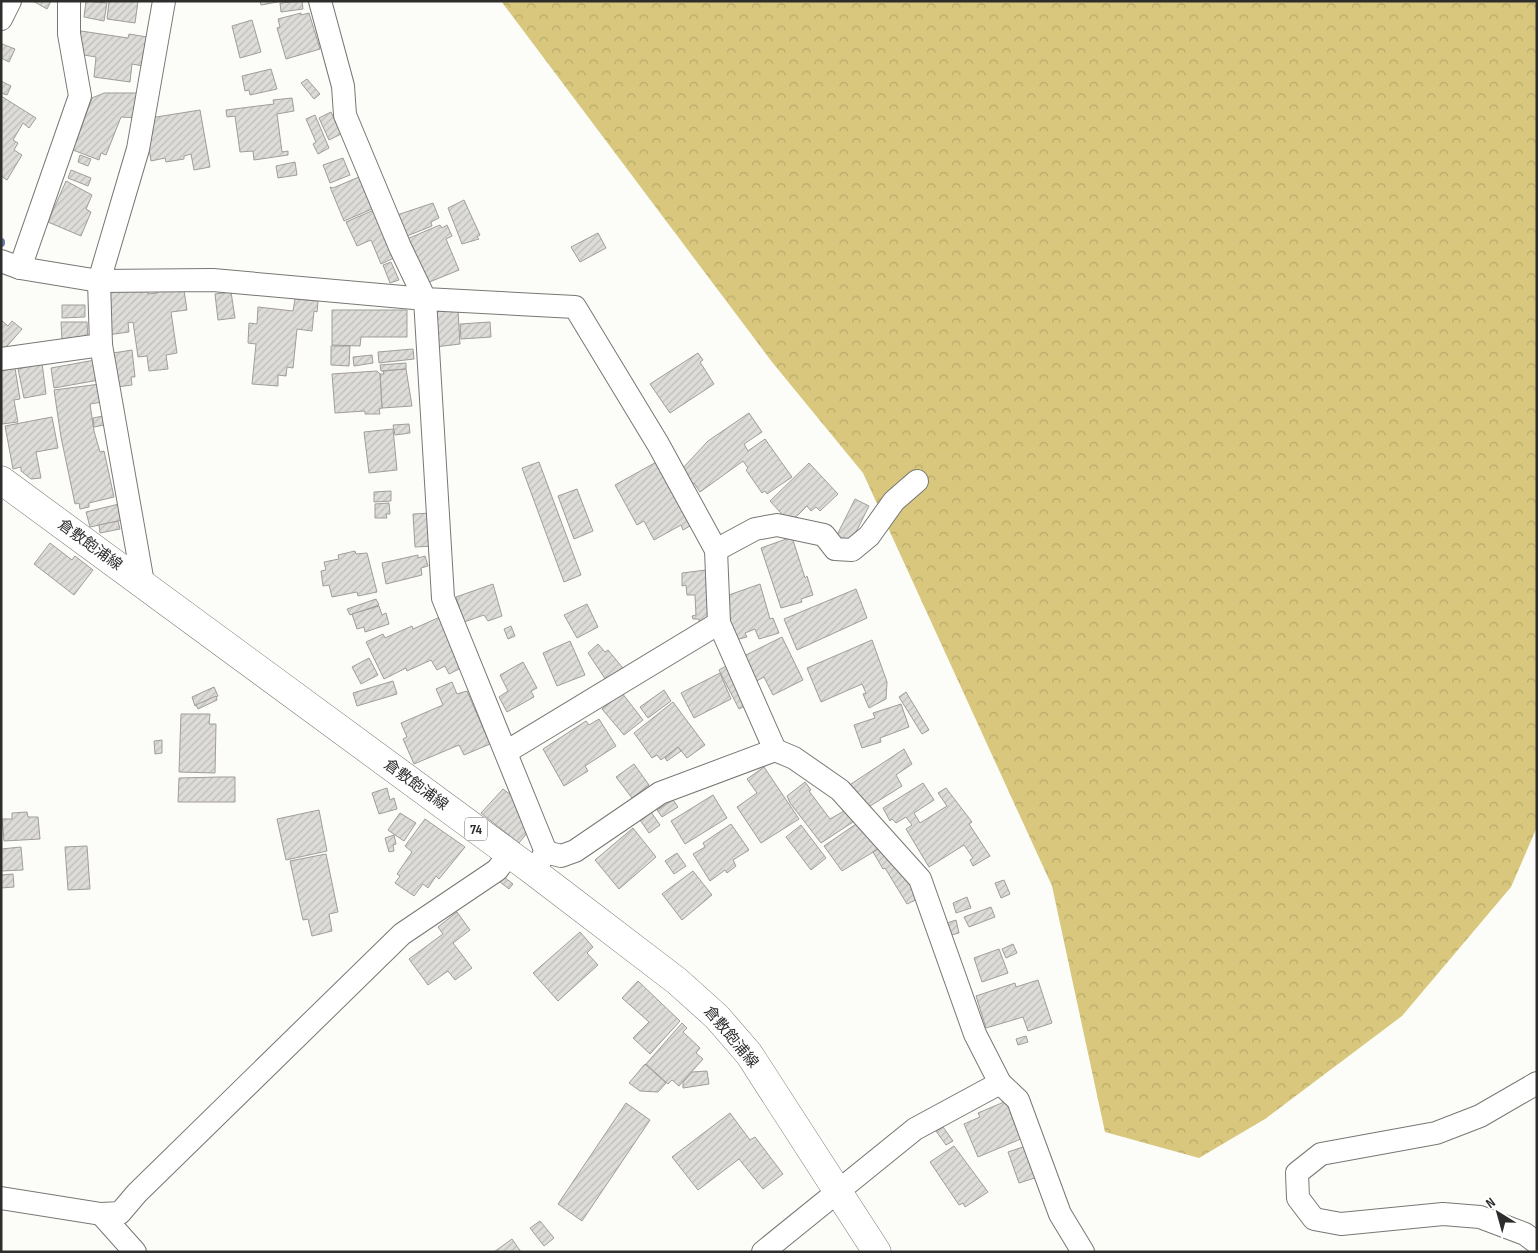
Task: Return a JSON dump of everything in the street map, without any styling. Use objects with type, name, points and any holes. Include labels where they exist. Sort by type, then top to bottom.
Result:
[{"type":"main road","name":"倉敷飽浦線","points":[[1,480],[509,854],[540,861],[717,1017],[748,1054],[877,1252]]},
{"type":"street","points":[[1,19],[10,1]]},
{"type":"street","points":[[69,1],[69,34],[80,96],[11,264],[99,281],[213,280],[426,299],[575,307],[658,444],[716,550],[719,623],[775,750]]},
{"type":"street","points":[[143,583],[101,345],[99,281],[138,149],[164,1]]},
{"type":"street","points":[[320,1],[342,86],[345,115],[400,247],[426,299],[443,598],[506,752],[540,861],[575,851],[660,793],[775,750],[794,758],[840,790],[920,879],[975,1034],[1000,1083],[1018,1100],[1060,1214],[1083,1252]]},
{"type":"street","points":[[1,359],[101,345]]},
{"type":"street","points":[[716,550],[755,529],[776,525],[824,535],[835,549],[852,550],[869,536],[894,500],[917,481]]},
{"type":"street","points":[[506,752],[719,623]]},
{"type":"street","points":[[1,1198],[101,1214],[120,1213],[137,1193],[402,934],[497,870],[509,854]]},
{"type":"street","points":[[763,1252],[837,1190],[915,1129],[1000,1083]]},
{"type":"street","points":[[1537,1083],[1480,1116],[1436,1133],[1321,1154],[1297,1173],[1298,1198],[1314,1219],[1340,1224],[1443,1214],[1480,1217],[1525,1234],[1537,1243]]},
{"type":"street","points":[[101,1214],[135,1252]]},
{"type":"green space","points":[[501,1],[1537,1],[1537,827],[1511,887],[1402,1016],[1265,1119],[1199,1158],[1105,1132],[1052,886],[863,473],[772,362]]},
{"type":"building","points":[[33,1],[51,1],[47,9]]},
{"type":"building","points":[[86,1],[107,3],[104,21],[84,17]]},
{"type":"building","points":[[105,1],[138,1],[135,23],[107,19],[109,2]]},
{"type":"building","points":[[260,1],[283,1],[261,5]]},
{"type":"building","points":[[302,1],[303,9],[281,12],[280,3]]},
{"type":"building","points":[[301,13],[301,15],[309,13],[320,49],[286,59],[277,28],[280,27],[278,19]]},
{"type":"building","points":[[252,20],[261,52],[240,58],[232,26]]},
{"type":"building","points":[[81,31],[128,38],[129,34],[147,37],[143,66],[132,64],[130,82],[94,77],[96,57],[78,54]]},
{"type":"building","points":[[2,44],[15,49],[9,62],[1,58]]},
{"type":"building","points":[[271,69],[277,89],[250,95],[249,90],[245,91],[242,76]]},
{"type":"building","points":[[307,79],[320,94],[314,99],[301,83]]},
{"type":"building","points":[[1,81],[11,86],[7,95],[1,93]]},
{"type":"building","points":[[104,93],[139,93],[138,118],[121,117],[106,155],[101,153],[99,160],[73,150],[92,98]]},
{"type":"building","points":[[1,96],[36,118],[29,128],[23,123],[13,140],[18,143],[14,150],[22,155],[7,180],[1,176]]},
{"type":"building","points":[[292,98],[294,111],[277,114],[282,152],[288,151],[288,155],[254,160],[253,151],[240,152],[235,116],[227,117],[226,110],[274,104],[273,100]]},
{"type":"building","points":[[200,110],[210,167],[194,170],[191,154],[184,156],[184,159],[166,162],[165,158],[151,161],[147,136],[153,134],[150,118]]},
{"type":"building","points":[[331,112],[341,134],[329,140],[319,118]]},
{"type":"building","points":[[315,115],[329,148],[318,154],[313,144],[316,142],[306,119]]},
{"type":"building","points":[[80,155],[91,159],[88,166],[78,162]]},
{"type":"building","points":[[343,158],[350,175],[330,183],[323,165]]},
{"type":"building","points":[[295,162],[297,175],[278,178],[276,166]]},
{"type":"building","points":[[71,170],[91,178],[88,186],[68,178]]},
{"type":"building","points":[[359,177],[372,209],[344,221],[330,187],[333,188]]},
{"type":"building","points":[[66,181],[92,195],[86,209],[91,212],[81,236],[48,222]]},
{"type":"building","points":[[464,200],[480,235],[477,237],[479,239],[462,244],[448,208]]},
{"type":"building","points":[[433,203],[439,218],[431,222],[432,226],[407,236],[397,215]]},
{"type":"building","points":[[374,210],[396,257],[381,264],[371,240],[357,246],[346,222]]},
{"type":"building","points":[[440,225],[442,228],[447,225],[452,236],[446,239],[459,270],[427,283],[407,239]]},
{"type":"building","points":[[598,233],[606,248],[580,262],[571,247]]},
{"type":"building","points":[[391,262],[399,280],[390,283],[383,265]]},
{"type":"building","points":[[147,283],[148,294],[157,293],[156,288],[183,284],[187,310],[171,312],[177,353],[166,355],[168,369],[149,371],[147,356],[138,357],[133,322],[128,323],[129,332],[107,335],[104,289]]},
{"type":"building","points":[[231,292],[235,318],[218,320],[215,294]]},
{"type":"building","points":[[295,299],[318,301],[317,312],[314,311],[312,331],[297,329],[293,368],[287,367],[286,376],[278,375],[278,386],[252,384],[256,344],[248,343],[249,323],[257,324],[258,307],[293,311]]},
{"type":"building","points":[[62,305],[85,305],[85,317],[62,318]]},
{"type":"building","points":[[332,310],[407,310],[407,337],[361,337],[360,346],[332,345]]},
{"type":"building","points":[[458,310],[460,344],[435,347],[432,312]]},
{"type":"building","points":[[1,320],[8,326],[12,321],[22,329],[1,353]]},
{"type":"building","points":[[61,322],[87,322],[88,340],[62,340]]},
{"type":"building","points":[[490,322],[491,337],[461,339],[460,324]]},
{"type":"building","points":[[331,346],[350,346],[349,366],[331,365]]},
{"type":"building","points":[[413,349],[414,359],[379,363],[378,352]]},
{"type":"building","points":[[132,350],[135,377],[131,377],[132,385],[117,387],[107,354]]},
{"type":"building","points":[[698,353],[703,360],[700,362],[714,384],[670,413],[650,384]]},
{"type":"building","points":[[372,355],[373,363],[354,366],[353,357]]},
{"type":"building","points":[[95,360],[99,380],[54,388],[51,368]]},
{"type":"building","points":[[42,363],[46,394],[24,398],[18,369]]},
{"type":"building","points":[[406,363],[406,369],[381,371],[380,365]]},
{"type":"building","points":[[15,368],[20,399],[14,400],[18,422],[2,424],[1,371]]},
{"type":"building","points":[[406,369],[412,406],[382,408],[380,374],[384,374],[383,371]]},
{"type":"building","points":[[377,371],[380,374],[382,408],[379,409],[380,414],[365,414],[365,411],[335,413],[332,374]]},
{"type":"building","points":[[100,384],[102,402],[90,404],[94,431],[100,452],[104,451],[114,497],[89,503],[89,507],[80,509],[79,503],[75,504],[61,437],[54,390]]},
{"type":"building","points":[[749,413],[762,432],[744,444],[748,451],[765,439],[792,477],[767,494],[765,491],[762,493],[746,470],[748,468],[743,461],[700,492],[694,483],[691,486],[682,469],[708,441]]},
{"type":"building","points":[[103,416],[104,425],[94,427],[93,418]]},
{"type":"building","points":[[52,417],[58,448],[36,452],[41,478],[31,479],[21,471],[21,467],[13,469],[5,426]]},
{"type":"building","points":[[409,424],[410,433],[395,435],[393,425]]},
{"type":"building","points":[[393,429],[397,470],[369,473],[364,432]]},
{"type":"building","points":[[660,460],[695,523],[683,530],[681,525],[654,540],[644,521],[637,525],[615,485]]},
{"type":"building","points":[[539,462],[581,575],[564,582],[522,468]]},
{"type":"building","points":[[809,463],[838,494],[820,511],[816,507],[811,511],[807,506],[790,523],[770,501]]},
{"type":"building","points":[[577,489],[593,531],[574,539],[558,496]]},
{"type":"building","points":[[391,491],[391,501],[374,502],[374,492]]},
{"type":"building","points":[[855,499],[869,506],[850,544],[836,537]]},
{"type":"building","points":[[389,503],[390,514],[386,514],[387,518],[375,518],[375,504]]},
{"type":"building","points":[[119,504],[123,520],[90,527],[86,512]]},
{"type":"building","points":[[432,513],[434,546],[415,547],[413,514]]},
{"type":"building","points":[[118,521],[120,529],[100,533],[99,525]]},
{"type":"building","points":[[792,537],[805,578],[807,576],[813,595],[801,599],[802,602],[781,608],[761,548]]},
{"type":"building","points":[[50,543],[72,560],[75,556],[93,570],[74,595],[34,564]]},
{"type":"building","points":[[355,551],[356,554],[367,553],[377,592],[358,596],[357,592],[332,597],[329,585],[323,586],[321,571],[326,570],[324,562],[339,559],[338,555]]},
{"type":"building","points":[[418,555],[418,558],[425,556],[428,566],[421,568],[422,575],[386,584],[382,563]]},
{"type":"building","points":[[706,570],[710,625],[699,625],[699,619],[693,619],[692,616],[696,615],[695,595],[687,595],[686,585],[682,586],[682,573]]},
{"type":"building","points":[[493,584],[502,616],[488,621],[484,615],[464,622],[456,597]]},
{"type":"building","points":[[760,584],[770,619],[773,618],[779,633],[759,639],[755,629],[745,633],[747,637],[735,640],[726,614],[726,596]]},
{"type":"building","points":[[856,589],[867,618],[797,650],[784,619]]},
{"type":"building","points":[[376,599],[379,605],[350,615],[347,609]]},
{"type":"building","points":[[587,604],[598,627],[577,638],[564,615]]},
{"type":"building","points":[[379,606],[382,615],[386,613],[389,624],[365,632],[364,627],[357,629],[352,614]]},
{"type":"building","points":[[440,617],[461,668],[449,674],[445,666],[437,670],[431,660],[407,671],[406,668],[384,679],[366,642],[383,634],[385,638],[412,626],[413,629]]},
{"type":"building","points":[[511,626],[515,636],[508,639],[504,629]]},
{"type":"building","points":[[782,637],[803,680],[773,695],[764,677],[753,683],[740,658]]},
{"type":"building","points":[[872,640],[887,682],[886,699],[869,708],[863,694],[866,693],[862,684],[821,702],[807,668]]},
{"type":"building","points":[[570,641],[585,675],[557,686],[543,653]]},
{"type":"building","points":[[598,644],[605,652],[608,650],[627,673],[610,686],[588,653]]},
{"type":"building","points":[[369,658],[378,675],[361,684],[352,667]]},
{"type":"building","points":[[523,662],[537,688],[531,691],[534,697],[507,712],[499,697],[508,691],[500,675]]},
{"type":"building","points":[[726,666],[745,706],[739,709],[719,670]]},
{"type":"building","points":[[720,673],[731,699],[694,718],[681,693]]},
{"type":"building","points":[[393,681],[397,694],[357,706],[353,693]]},
{"type":"building","points":[[452,682],[457,694],[467,691],[490,744],[464,755],[459,745],[414,764],[403,739],[407,737],[401,723],[443,705],[436,689]]},
{"type":"building","points":[[214,687],[218,696],[195,706],[192,697]]},
{"type":"building","points":[[664,690],[671,701],[648,718],[640,707]]},
{"type":"building","points":[[906,692],[929,730],[922,734],[899,697]]},
{"type":"building","points":[[622,693],[643,720],[624,735],[602,709]]},
{"type":"building","points":[[216,696],[217,700],[198,709],[196,705]]},
{"type":"building","points":[[673,702],[705,745],[687,758],[678,747],[661,760],[657,755],[652,758],[634,733]]},
{"type":"building","points":[[901,704],[909,727],[880,738],[881,742],[862,748],[854,725],[875,718],[873,713]]},
{"type":"building","points":[[181,714],[210,714],[209,724],[216,724],[215,773],[179,772]]},
{"type":"building","points":[[599,719],[616,746],[585,766],[588,771],[564,786],[543,749],[586,721],[589,725]]},
{"type":"building","points":[[162,740],[162,753],[155,754],[154,741]]},
{"type":"building","points":[[678,747],[681,751],[667,761],[665,758]]},
{"type":"building","points":[[904,749],[912,764],[896,775],[902,786],[867,808],[848,786]]},
{"type":"building","points":[[634,764],[649,785],[632,798],[616,777]]},
{"type":"building","points":[[764,767],[799,819],[761,843],[737,807],[757,793],[747,779]]},
{"type":"building","points":[[235,777],[235,802],[178,802],[179,778]]},
{"type":"building","points":[[805,782],[811,790],[809,791],[830,819],[844,811],[856,820],[821,843],[790,803],[787,796]]},
{"type":"building","points":[[923,783],[934,800],[914,813],[920,823],[947,806],[938,793],[946,788],[972,822],[969,824],[990,856],[973,866],[970,860],[973,858],[964,845],[929,867],[906,829],[912,825],[906,817],[896,823],[892,819],[890,821],[883,808]]},
{"type":"building","points":[[387,788],[390,800],[394,798],[397,809],[379,814],[372,793]]},
{"type":"building","points":[[503,789],[520,802],[516,807],[528,816],[531,828],[519,843],[481,813]]},
{"type":"building","points":[[713,795],[727,818],[685,844],[671,821]]},
{"type":"building","points":[[673,800],[678,807],[662,817],[657,810]]},
{"type":"building","points":[[319,810],[327,851],[286,860],[277,819]]},
{"type":"building","points":[[27,812],[28,817],[38,817],[40,839],[4,841],[2,819],[12,819],[12,813]]},
{"type":"building","points":[[651,812],[660,825],[649,833],[640,820]]},
{"type":"building","points":[[400,813],[416,823],[404,841],[388,830]]},
{"type":"building","points":[[425,819],[465,847],[439,879],[436,876],[428,888],[423,884],[414,896],[395,883],[400,876],[397,874],[412,852],[405,846]]},
{"type":"building","points":[[859,822],[888,843],[842,871],[824,846]]},
{"type":"building","points":[[731,824],[749,850],[733,860],[736,866],[727,873],[725,870],[710,881],[693,854],[705,847],[703,843]]},
{"type":"building","points":[[801,825],[826,858],[811,870],[786,837]]},
{"type":"building","points":[[633,828],[656,857],[619,889],[595,860]]},
{"type":"building","points":[[394,835],[396,844],[393,845],[394,851],[389,852],[385,838]]},
{"type":"building","points":[[888,844],[920,898],[907,904],[873,852]]},
{"type":"building","points":[[87,846],[90,889],[68,890],[65,847]]},
{"type":"building","points":[[21,847],[23,870],[1,871],[1,849]]},
{"type":"building","points":[[677,853],[686,866],[674,874],[665,861]]},
{"type":"building","points":[[326,854],[338,912],[329,914],[332,931],[312,936],[308,919],[303,920],[290,861]]},
{"type":"building","points":[[693,871],[712,895],[682,920],[662,894]]},
{"type":"building","points":[[13,874],[14,887],[1,888],[1,875]]},
{"type":"building","points":[[504,877],[513,884],[509,889],[500,882]]},
{"type":"building","points":[[1004,880],[1010,894],[1001,898],[995,883]]},
{"type":"building","points":[[967,897],[971,908],[956,913],[953,903]]},
{"type":"building","points":[[991,907],[995,917],[969,927],[964,917]]},
{"type":"building","points":[[457,912],[470,930],[453,943],[472,968],[455,980],[448,971],[428,985],[409,959],[443,934],[438,927]]},
{"type":"building","points":[[956,920],[959,933],[951,935],[947,923]]},
{"type":"building","points":[[580,932],[593,947],[587,953],[598,965],[558,1001],[533,973]]},
{"type":"building","points":[[1013,944],[1017,953],[1006,958],[1002,949]]},
{"type":"building","points":[[999,949],[1008,973],[982,982],[974,958]]},
{"type":"building","points":[[1038,980],[1052,1023],[1028,1031],[1023,1017],[986,1028],[976,996],[1015,983],[1016,987]]},
{"type":"building","points":[[638,981],[680,1021],[650,1054],[633,1038],[649,1022],[622,998]]},
{"type":"building","points":[[682,1023],[687,1028],[683,1032],[700,1048],[696,1053],[703,1059],[679,1086],[672,1080],[668,1084],[646,1064]]},
{"type":"building","points":[[1026,1036],[1028,1042],[1018,1045],[1016,1039]]},
{"type":"building","points":[[645,1064],[666,1083],[658,1092],[640,1091],[629,1083]]},
{"type":"building","points":[[707,1071],[709,1084],[683,1088],[683,1082],[692,1072]]},
{"type":"building","points":[[1004,1102],[1013,1112],[1023,1138],[978,1157],[964,1124],[980,1117],[978,1113]]},
{"type":"building","points":[[626,1103],[650,1120],[582,1221],[558,1204]]},
{"type":"building","points":[[730,1113],[750,1140],[755,1137],[783,1174],[763,1189],[739,1159],[698,1190],[672,1157]]},
{"type":"building","points":[[943,1127],[953,1141],[946,1145],[936,1131]]},
{"type":"building","points":[[954,1146],[988,1192],[965,1207],[963,1203],[959,1205],[930,1162]]},
{"type":"building","points":[[1026,1146],[1038,1177],[1019,1183],[1008,1152]]},
{"type":"building","points":[[540,1221],[554,1238],[544,1246],[530,1228]]},
{"type":"building","points":[[512,1239],[521,1252],[494,1252]]}]
